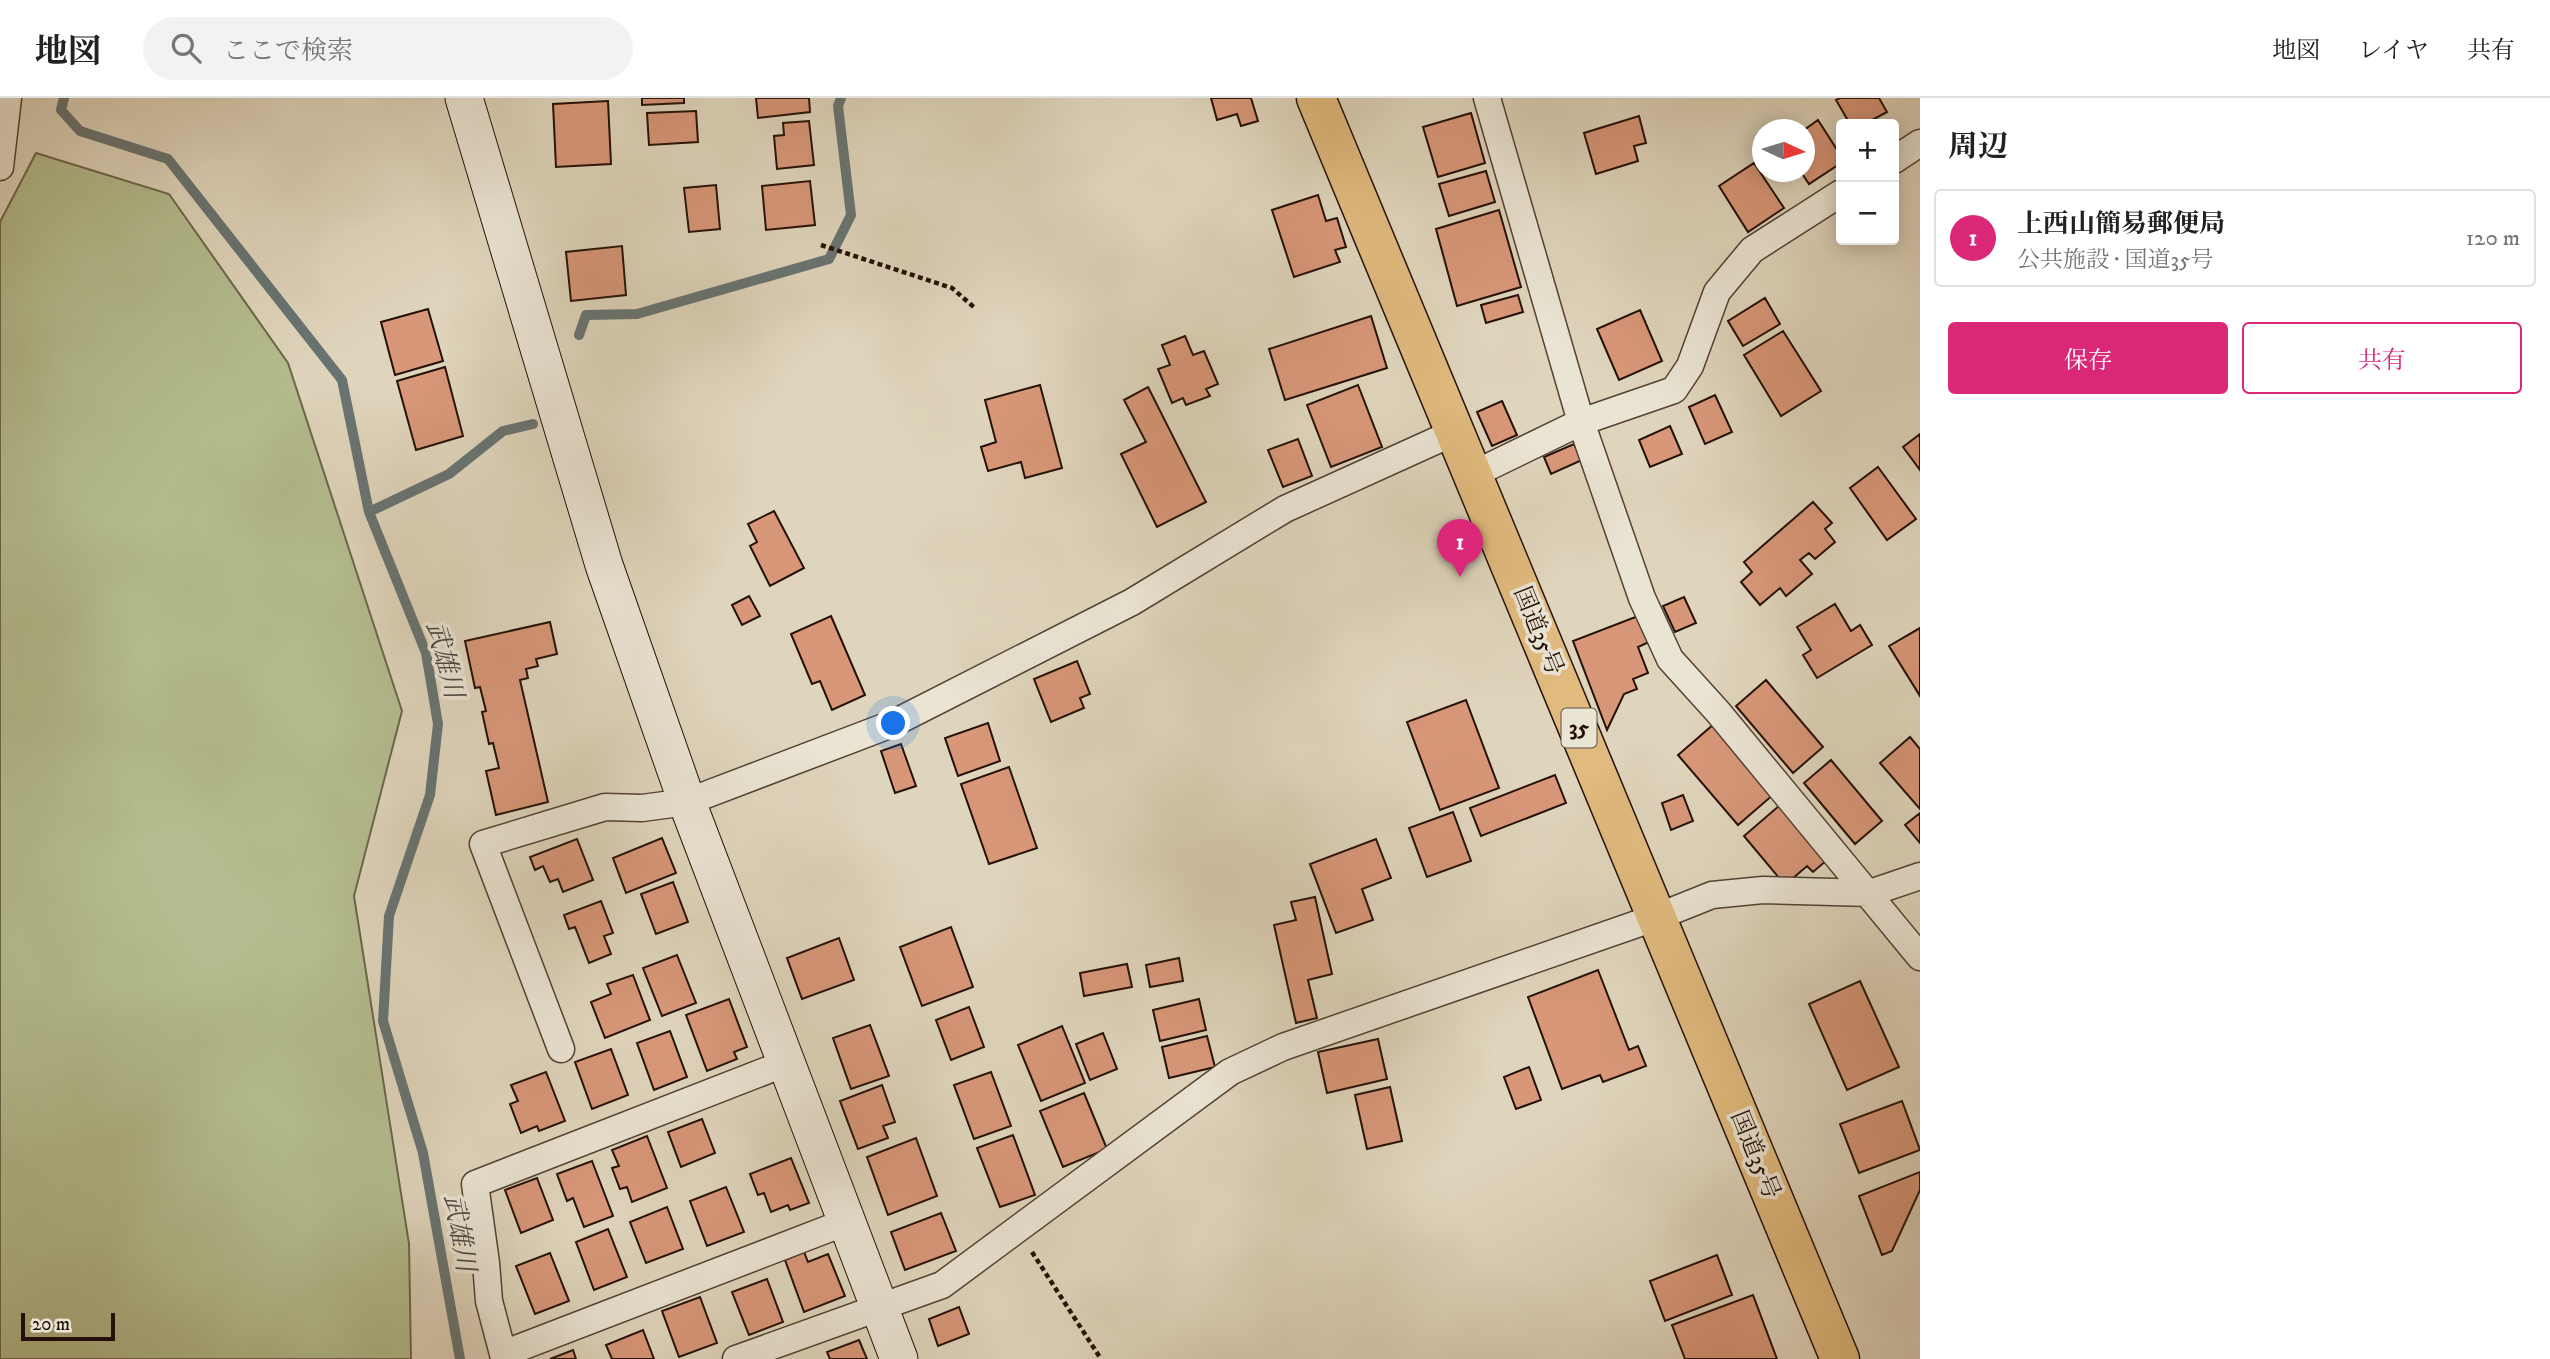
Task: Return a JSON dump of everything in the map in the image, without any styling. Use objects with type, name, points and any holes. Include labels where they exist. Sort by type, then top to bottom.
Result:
[{"type":"highway","name":"国道35号","points":[[1316,98],[1840,1359]]},
{"type":"street","points":[[0,167],[8,98]]},
{"type":"street","points":[[464,98],[604,565],[687,802],[899,1359]]},
{"type":"street","points":[[1487,98],[1581,422],[1642,598],[1670,659],[1870,893],[1920,957]]},
{"type":"street","points":[[1899,157],[1920,143]]},
{"type":"street","points":[[1474,474],[1581,422],[1674,390],[1690,366],[1717,292],[1752,250],[1836,196]]},
{"type":"street","points":[[561,1049],[483,844],[605,807],[642,808],[687,802],[892,724],[1132,603],[1285,509],[1455,432]]},
{"type":"street","points":[[736,1359],[942,1284],[1230,1072],[1283,1047],[1657,917],[1712,895],[1763,890],[1870,893],[1920,876]]},
{"type":"street","points":[[786,1063],[475,1184],[489,1301],[503,1354],[846,1222]]},
{"type":"path","points":[[821,245],[952,288],[976,309]]},
{"type":"path","points":[[1016,1227],[1101,1359]]},
{"type":"green space","points":[[36,153],[169,194],[288,363],[402,711],[354,896],[409,1244],[411,1359],[0,1359],[0,222]]},
{"type":"building","points":[[642,98],[684,98],[684,103],[642,105]]},
{"type":"building","points":[[756,98],[809,98],[810,112],[758,118]]},
{"type":"building","points":[[1211,98],[1251,98],[1258,121],[1241,126],[1237,114],[1217,120]]},
{"type":"building","points":[[1879,98],[1887,112],[1874,119],[1847,119],[1836,100]]},
{"type":"building","points":[[608,101],[611,164],[556,167],[553,104]]},
{"type":"building","points":[[696,111],[698,142],[649,145],[647,113]]},
{"type":"building","points":[[1471,113],[1485,163],[1438,177],[1423,127]]},
{"type":"building","points":[[1639,116],[1646,143],[1634,146],[1638,161],[1596,174],[1584,133]]},
{"type":"building","points":[[1818,120],[1836,148],[1836,166],[1815,180],[1815,122]]},
{"type":"building","points":[[809,121],[814,165],[777,169],[774,136],[784,135],[783,123]]},
{"type":"building","points":[[1752,164],[1752,182],[1767,182],[1784,208],[1748,232],[1719,186]]},
{"type":"building","points":[[1486,171],[1495,202],[1449,216],[1439,184]]},
{"type":"building","points":[[810,181],[815,225],[766,230],[762,186]]},
{"type":"building","points":[[716,185],[720,229],[689,232],[684,188]]},
{"type":"building","points":[[1318,195],[1326,221],[1337,218],[1346,247],[1335,250],[1340,262],[1294,277],[1272,210]]},
{"type":"building","points":[[1499,210],[1521,287],[1457,306],[1436,229]]},
{"type":"building","points":[[622,246],[626,295],[571,301],[566,252]]},
{"type":"building","points":[[1518,295],[1523,312],[1486,323],[1481,305]]},
{"type":"building","points":[[1765,298],[1780,324],[1743,346],[1728,321]]},
{"type":"building","points":[[428,309],[443,361],[395,375],[381,322]]},
{"type":"building","points":[[1640,310],[1662,361],[1619,380],[1597,329]]},
{"type":"building","points":[[1371,316],[1387,368],[1285,400],[1269,349]]},
{"type":"building","points":[[1783,331],[1821,391],[1781,416],[1744,355]]},
{"type":"building","points":[[1185,336],[1193,355],[1204,351],[1218,384],[1206,389],[1210,396],[1186,405],[1183,398],[1172,403],[1158,369],[1170,365],[1162,345]]},
{"type":"building","points":[[445,367],[463,436],[416,450],[397,381]]},
{"type":"building","points":[[1040,385],[1062,468],[1025,478],[1021,462],[988,471],[981,447],[996,442],[985,400]]},
{"type":"building","points":[[1358,385],[1382,447],[1331,467],[1307,405]]},
{"type":"building","points":[[1148,387],[1206,502],[1157,527],[1121,454],[1146,442],[1124,400]]},
{"type":"building","points":[[1715,395],[1732,432],[1705,444],[1689,407]]},
{"type":"building","points":[[1502,401],[1517,435],[1492,446],[1477,412]]},
{"type":"building","points":[[1670,426],[1682,454],[1650,467],[1639,440]]},
{"type":"building","points":[[1920,434],[1920,470],[1903,447]]},
{"type":"building","points":[[1298,439],[1312,476],[1283,487],[1268,450]]},
{"type":"building","points":[[1574,444],[1582,460],[1551,474],[1544,457]]},
{"type":"building","points":[[1878,467],[1916,519],[1887,540],[1850,488]]},
{"type":"building","points":[[1813,502],[1832,523],[1825,529],[1835,542],[1815,559],[1809,553],[1800,560],[1812,574],[1786,596],[1780,588],[1760,605],[1741,582],[1752,572],[1744,562]]},
{"type":"building","points":[[774,511],[804,568],[770,586],[750,546],[757,542],[748,524]]},
{"type":"building","points":[[749,596],[760,616],[742,625],[732,605]]},
{"type":"building","points":[[1684,597],[1696,623],[1675,632],[1663,606]]},
{"type":"building","points":[[1835,604],[1851,631],[1860,625],[1872,645],[1817,678],[1803,655],[1811,650],[1797,627]]},
{"type":"building","points":[[831,616],[865,695],[832,710],[820,681],[812,684],[791,634]]},
{"type":"building","points":[[1638,616],[1649,642],[1638,647],[1648,673],[1633,679],[1637,689],[1624,694],[1607,730],[1573,641]]},
{"type":"building","points":[[550,622],[557,654],[536,659],[538,666],[526,669],[528,678],[520,680],[548,802],[496,815],[486,771],[499,768],[493,743],[489,744],[482,712],[486,711],[480,687],[475,688],[465,641]]},
{"type":"building","points":[[1920,628],[1920,696],[1889,646]]},
{"type":"building","points":[[1077,661],[1090,694],[1080,698],[1084,708],[1051,722],[1034,679]]},
{"type":"building","points":[[1766,680],[1823,747],[1793,773],[1736,706]]},
{"type":"building","points":[[1466,700],[1499,788],[1440,810],[1407,722]]},
{"type":"building","points":[[988,723],[1000,761],[958,776],[945,738]]},
{"type":"building","points":[[1714,724],[1774,794],[1738,825],[1678,755]]},
{"type":"building","points":[[1910,737],[1920,749],[1920,809],[1880,763]]},
{"type":"building","points":[[901,744],[916,786],[895,793],[881,751]]},
{"type":"building","points":[[1831,760],[1882,821],[1855,844],[1804,783]]},
{"type":"building","points":[[1009,767],[1037,848],[989,864],[961,784]]},
{"type":"building","points":[[1555,775],[1566,803],[1481,836],[1470,808]]},
{"type":"building","points":[[1683,795],[1693,821],[1671,830],[1662,803]]},
{"type":"building","points":[[1780,805],[1827,860],[1813,872],[1807,866],[1785,885],[1744,836]]},
{"type":"building","points":[[1453,812],[1471,861],[1427,877],[1409,828]]},
{"type":"building","points":[[1920,813],[1920,843],[1905,825]]},
{"type":"building","points":[[662,838],[676,873],[626,893],[613,858]]},
{"type":"building","points":[[577,839],[593,880],[563,892],[558,879],[550,882],[543,866],[535,870],[530,857]]},
{"type":"building","points":[[1376,839],[1391,878],[1362,889],[1373,920],[1336,933],[1310,864]]},
{"type":"building","points":[[673,882],[688,922],[656,934],[641,894]]},
{"type":"building","points":[[1315,897],[1332,974],[1308,980],[1317,1018],[1296,1023],[1274,925],[1296,920],[1291,902]]},
{"type":"building","points":[[601,901],[613,933],[604,936],[611,954],[589,963],[575,927],[569,929],[564,915]]},
{"type":"building","points":[[951,927],[973,987],[922,1006],[900,947]]},
{"type":"building","points":[[839,938],[854,980],[802,999],[787,958]]},
{"type":"building","points":[[677,955],[696,1003],[662,1016],[643,968]]},
{"type":"building","points":[[1179,958],[1183,981],[1150,987],[1146,965]]},
{"type":"building","points":[[1127,964],[1132,987],[1084,996],[1080,973]]},
{"type":"building","points":[[1598,970],[1629,1050],[1638,1046],[1646,1066],[1603,1082],[1600,1075],[1562,1089],[1528,997]]},
{"type":"building","points":[[633,975],[650,1020],[605,1038],[591,1002],[611,994],[607,984]]},
{"type":"building","points":[[1860,981],[1899,1067],[1847,1090],[1809,1004]]},
{"type":"building","points":[[729,999],[747,1047],[734,1052],[737,1059],[707,1071],[686,1015]]},
{"type":"building","points":[[1199,999],[1206,1030],[1160,1041],[1153,1010]]},
{"type":"building","points":[[969,1007],[984,1047],[951,1060],[936,1020]]},
{"type":"building","points":[[870,1025],[889,1076],[851,1089],[833,1038]]},
{"type":"building","points":[[1062,1026],[1085,1083],[1041,1101],[1018,1045]]},
{"type":"building","points":[[670,1031],[687,1077],[654,1090],[637,1043]]},
{"type":"building","points":[[1103,1033],[1117,1069],[1090,1080],[1076,1044]]},
{"type":"building","points":[[1207,1036],[1215,1067],[1169,1078],[1162,1047]]},
{"type":"building","points":[[1378,1039],[1387,1079],[1327,1093],[1318,1052]]},
{"type":"building","points":[[611,1049],[628,1095],[592,1109],[575,1062]]},
{"type":"building","points":[[1529,1067],[1541,1100],[1516,1109],[1504,1077]]},
{"type":"building","points":[[546,1072],[565,1121],[539,1131],[537,1126],[521,1133],[510,1104],[518,1101],[511,1085]]},
{"type":"building","points":[[991,1072],[1011,1126],[974,1139],[954,1085]]},
{"type":"building","points":[[882,1085],[895,1122],[883,1126],[888,1138],[858,1149],[840,1101]]},
{"type":"building","points":[[1390,1087],[1402,1141],[1367,1149],[1355,1095]]},
{"type":"building","points":[[1084,1093],[1107,1149],[1063,1167],[1040,1111]]},
{"type":"building","points":[[1902,1101],[1920,1150],[1859,1173],[1840,1124]]},
{"type":"building","points":[[702,1119],[715,1153],[681,1167],[668,1132]]},
{"type":"building","points":[[1013,1135],[1035,1195],[1000,1207],[977,1148]]},
{"type":"building","points":[[647,1136],[667,1188],[632,1202],[627,1187],[620,1189],[612,1168],[619,1166],[612,1150]]},
{"type":"building","points":[[916,1138],[937,1196],[888,1215],[867,1157]]},
{"type":"building","points":[[791,1158],[809,1203],[790,1210],[788,1205],[771,1212],[764,1193],[758,1195],[750,1174]]},
{"type":"building","points":[[592,1161],[613,1216],[584,1227],[573,1198],[567,1201],[557,1174]]},
{"type":"building","points":[[1920,1172],[1920,1190],[1892,1251],[1882,1255],[1859,1196]]},
{"type":"building","points":[[537,1178],[553,1220],[521,1233],[505,1190]]},
{"type":"building","points":[[726,1187],[744,1232],[707,1246],[690,1201]]},
{"type":"building","points":[[667,1207],[683,1249],[646,1263],[630,1222]]},
{"type":"building","points":[[941,1213],[956,1251],[905,1270],[891,1232]]},
{"type":"building","points":[[608,1229],[627,1277],[594,1290],[576,1242]]},
{"type":"building","points":[[804,1252],[808,1262],[828,1254],[845,1296],[804,1312],[785,1260]]},
{"type":"building","points":[[550,1253],[569,1301],[535,1314],[516,1266]]},
{"type":"building","points":[[1717,1255],[1732,1295],[1665,1321],[1650,1281]]},
{"type":"building","points":[[767,1279],[783,1322],[749,1335],[732,1292]]},
{"type":"building","points":[[1753,1295],[1777,1359],[1685,1359],[1672,1325]]},
{"type":"building","points":[[700,1297],[717,1343],[679,1357],[662,1311]]},
{"type":"building","points":[[959,1307],[969,1334],[938,1346],[929,1319]]},
{"type":"building","points":[[643,1330],[654,1359],[612,1359],[606,1345]]},
{"type":"building","points":[[859,1340],[867,1359],[830,1359],[827,1352]]},
{"type":"building","points":[[573,1350],[576,1359],[550,1359]]},
{"type":"waterway","name":"武雄川","points":[[64,98],[61,110],[80,131],[168,159],[342,380],[369,512],[426,653],[438,724],[430,795],[389,916],[383,1021],[423,1153],[460,1359]]},
{"type":"waterway","points":[[579,335],[586,315],[637,314],[829,259],[851,215],[838,106],[841,98]]},
{"type":"waterway","points":[[369,512],[449,474],[503,431],[533,424]]},
{"type":"place","name":"上西山簡易郵便局","points":[[1460,577]]}]
